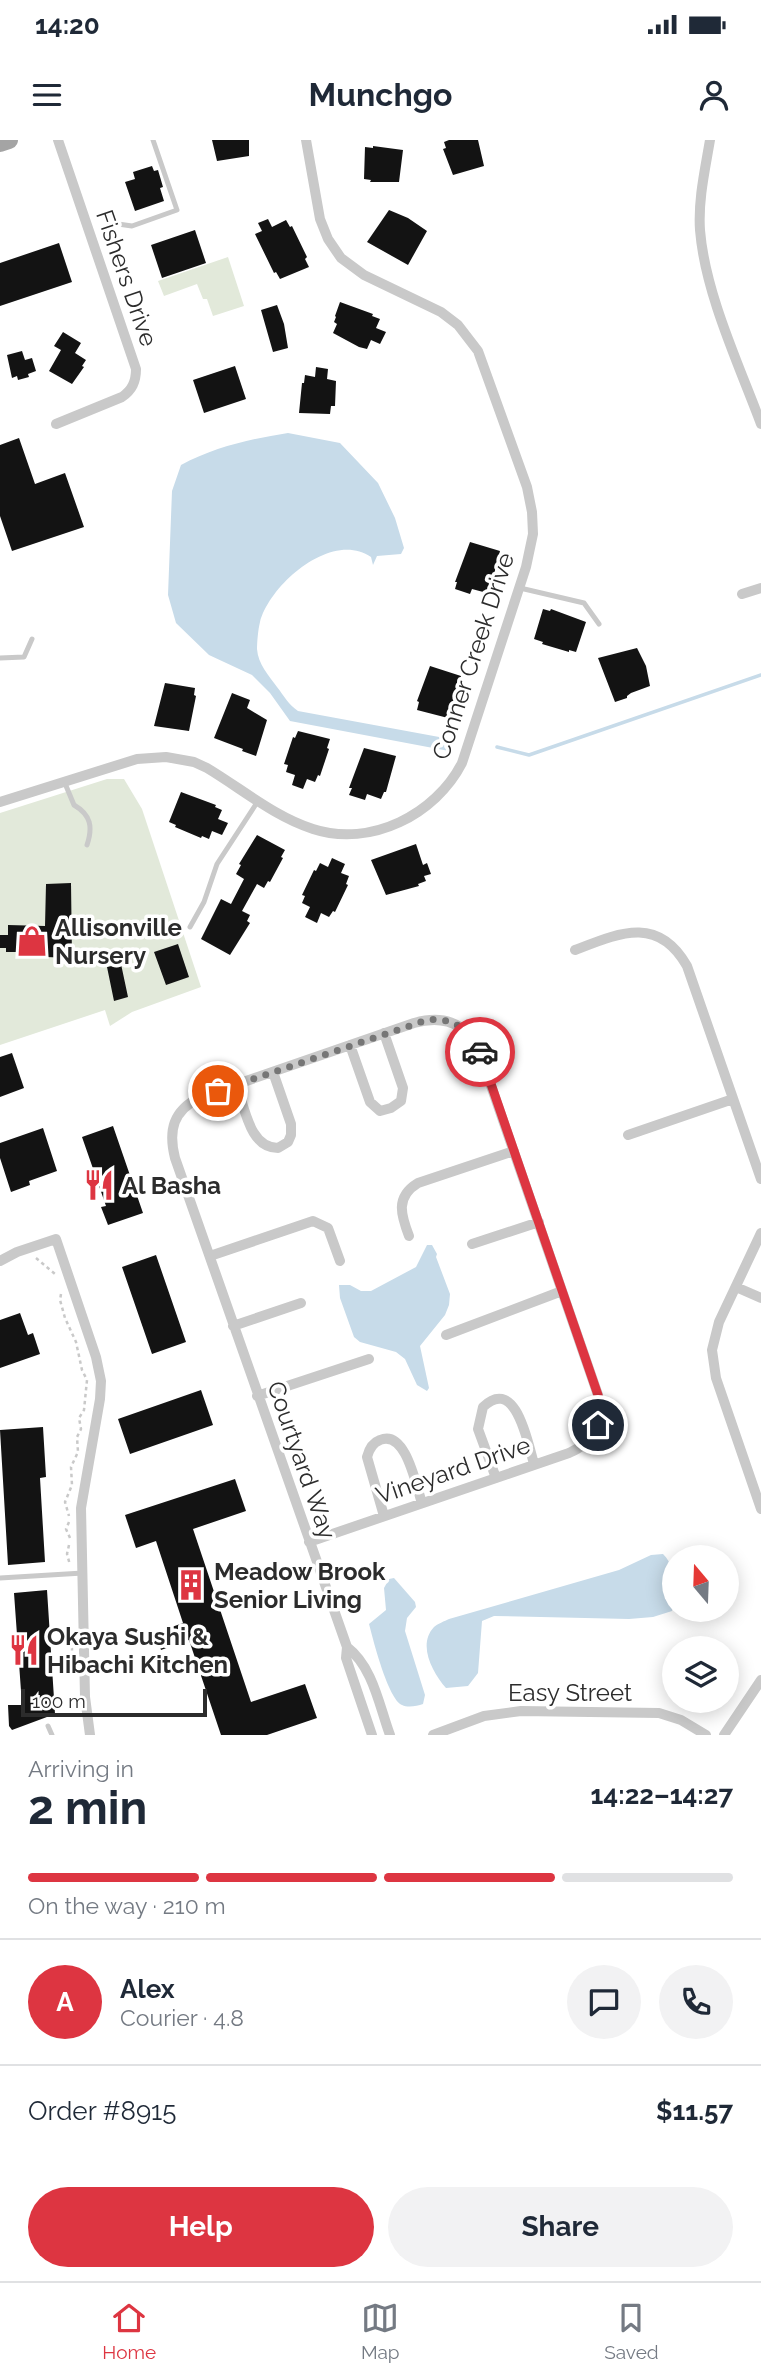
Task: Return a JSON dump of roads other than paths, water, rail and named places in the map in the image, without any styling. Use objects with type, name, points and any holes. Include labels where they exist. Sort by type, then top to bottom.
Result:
[{"type":"main road","points":[[0,143],[9,140]]},
{"type":"street","name":"Fishers Drive","points":[[56,424],[122,397],[130,391],[136,379],[136,369],[58,140]]},
{"type":"street","name":"Conner Creek Drive","points":[[0,802],[137,759],[166,757],[194,762],[207,768],[285,817],[312,829],[347,834],[383,829],[411,818],[454,780],[469,749],[520,588],[533,534],[527,487],[478,351],[458,325],[441,312],[364,275],[341,258],[328,239],[320,219],[306,140]]},
{"type":"street","points":[[710,140],[701,188],[702,242],[717,305],[761,424]]},
{"type":"street","points":[[742,594],[761,588]]},
{"type":"street","points":[[575,950],[619,934],[639,931],[656,936],[674,948],[687,966],[761,1179]]},
{"type":"street","name":"Courtyard Way","points":[[372,1735],[346,1658],[347,1647],[175,1158],[172,1133],[179,1115],[187,1105],[200,1097],[427,1020],[452,1022]]},
{"type":"street","name":"Vineyard Drive","points":[[309,1542],[569,1453],[583,1445],[595,1431],[600,1418],[598,1395],[478,1048],[468,1033],[452,1022]]},
{"type":"street","points":[[350,1045],[370,1102],[380,1111],[391,1108],[401,1101],[403,1088],[384,1034]]},
{"type":"street","points":[[236,1084],[257,1139],[264,1146],[278,1148],[288,1142],[291,1129],[273,1072]]},
{"type":"street","points":[[628,1135],[733,1099]]},
{"type":"street","points":[[408,1236],[400,1208],[411,1188],[514,1152]]},
{"type":"street","points":[[209,1256],[313,1221],[328,1228],[341,1261]]},
{"type":"street","points":[[472,1244],[538,1222]]},
{"type":"street","points":[[761,1233],[716,1329],[713,1341],[713,1364],[720,1391],[761,1509]]},
{"type":"street","points":[[0,1261],[56,1238],[96,1357],[101,1381],[82,1498],[77,1573],[90,1735]]},
{"type":"street","points":[[736,1287],[761,1298]]},
{"type":"street","points":[[446,1335],[562,1291]]},
{"type":"street","points":[[233,1326],[301,1303]]},
{"type":"street","points":[[257,1396],[369,1359]]},
{"type":"street","points":[[496,1478],[478,1429],[483,1407],[492,1400],[507,1401],[516,1409],[534,1464]]},
{"type":"street","points":[[384,1516],[367,1457],[373,1443],[381,1439],[391,1438],[401,1446],[422,1503]]},
{"type":"street","name":"Courtyard Way","points":[[347,1647],[367,1668],[390,1735]]},
{"type":"street","points":[[724,1735],[761,1680]]},
{"type":"street","name":"Easy Street","points":[[433,1735],[484,1716],[521,1711],[659,1713],[681,1720],[706,1735]]},
{"type":"lane","points":[[118,224],[132,226],[177,210],[153,140]]},
{"type":"lane","points":[[520,588],[584,603],[599,624]]},
{"type":"lane","points":[[0,658],[24,657],[32,639]]},
{"type":"lane","points":[[64,781],[74,805],[88,817],[91,827],[87,845]]},
{"type":"lane","points":[[190,927],[204,902],[217,864],[258,801]]},
{"type":"lane","points":[[0,1578],[77,1573]]},
{"type":"lane","points":[[48,1726],[52,1735]]},
{"type":"water","points":[[288,433],[340,443],[378,483],[395,518],[404,548],[401,554],[377,556],[373,565],[371,557],[355,550],[339,550],[321,556],[289,578],[266,607],[260,622],[257,649],[262,665],[298,711],[450,739],[449,751],[290,721],[270,693],[252,675],[209,655],[176,623],[168,595],[172,491],[181,465],[233,444]]},
{"type":"water","points":[[427,1245],[432,1245],[437,1254],[450,1294],[445,1315],[420,1346],[429,1388],[427,1391],[417,1385],[405,1359],[396,1352],[360,1342],[354,1337],[340,1298],[339,1285],[371,1291],[416,1267]]},
{"type":"water","points":[[662,1554],[662,1614],[629,1619],[494,1616],[482,1621],[478,1673],[468,1686],[446,1688],[436,1675],[429,1659],[427,1642],[434,1627],[441,1623],[619,1570],[651,1555]]},
{"type":"water","points":[[394,1578],[415,1602],[416,1607],[407,1618],[405,1631],[425,1695],[423,1704],[415,1706],[402,1705],[392,1692],[369,1624],[386,1610],[384,1588],[389,1579]]},
{"type":"waterway","points":[[497,747],[529,755],[761,675]]},
{"type":"place","name":"Allisonville Nursery","points":[[32,941]]},
{"type":"place","name":"Al Basha","points":[[99,1185]]},
{"type":"place","name":"Meadow Brook Senior Living","points":[[191,1585]]},
{"type":"place","name":"Okaya Sushi & Hibachi Kitchen","points":[[24,1650]]}]
